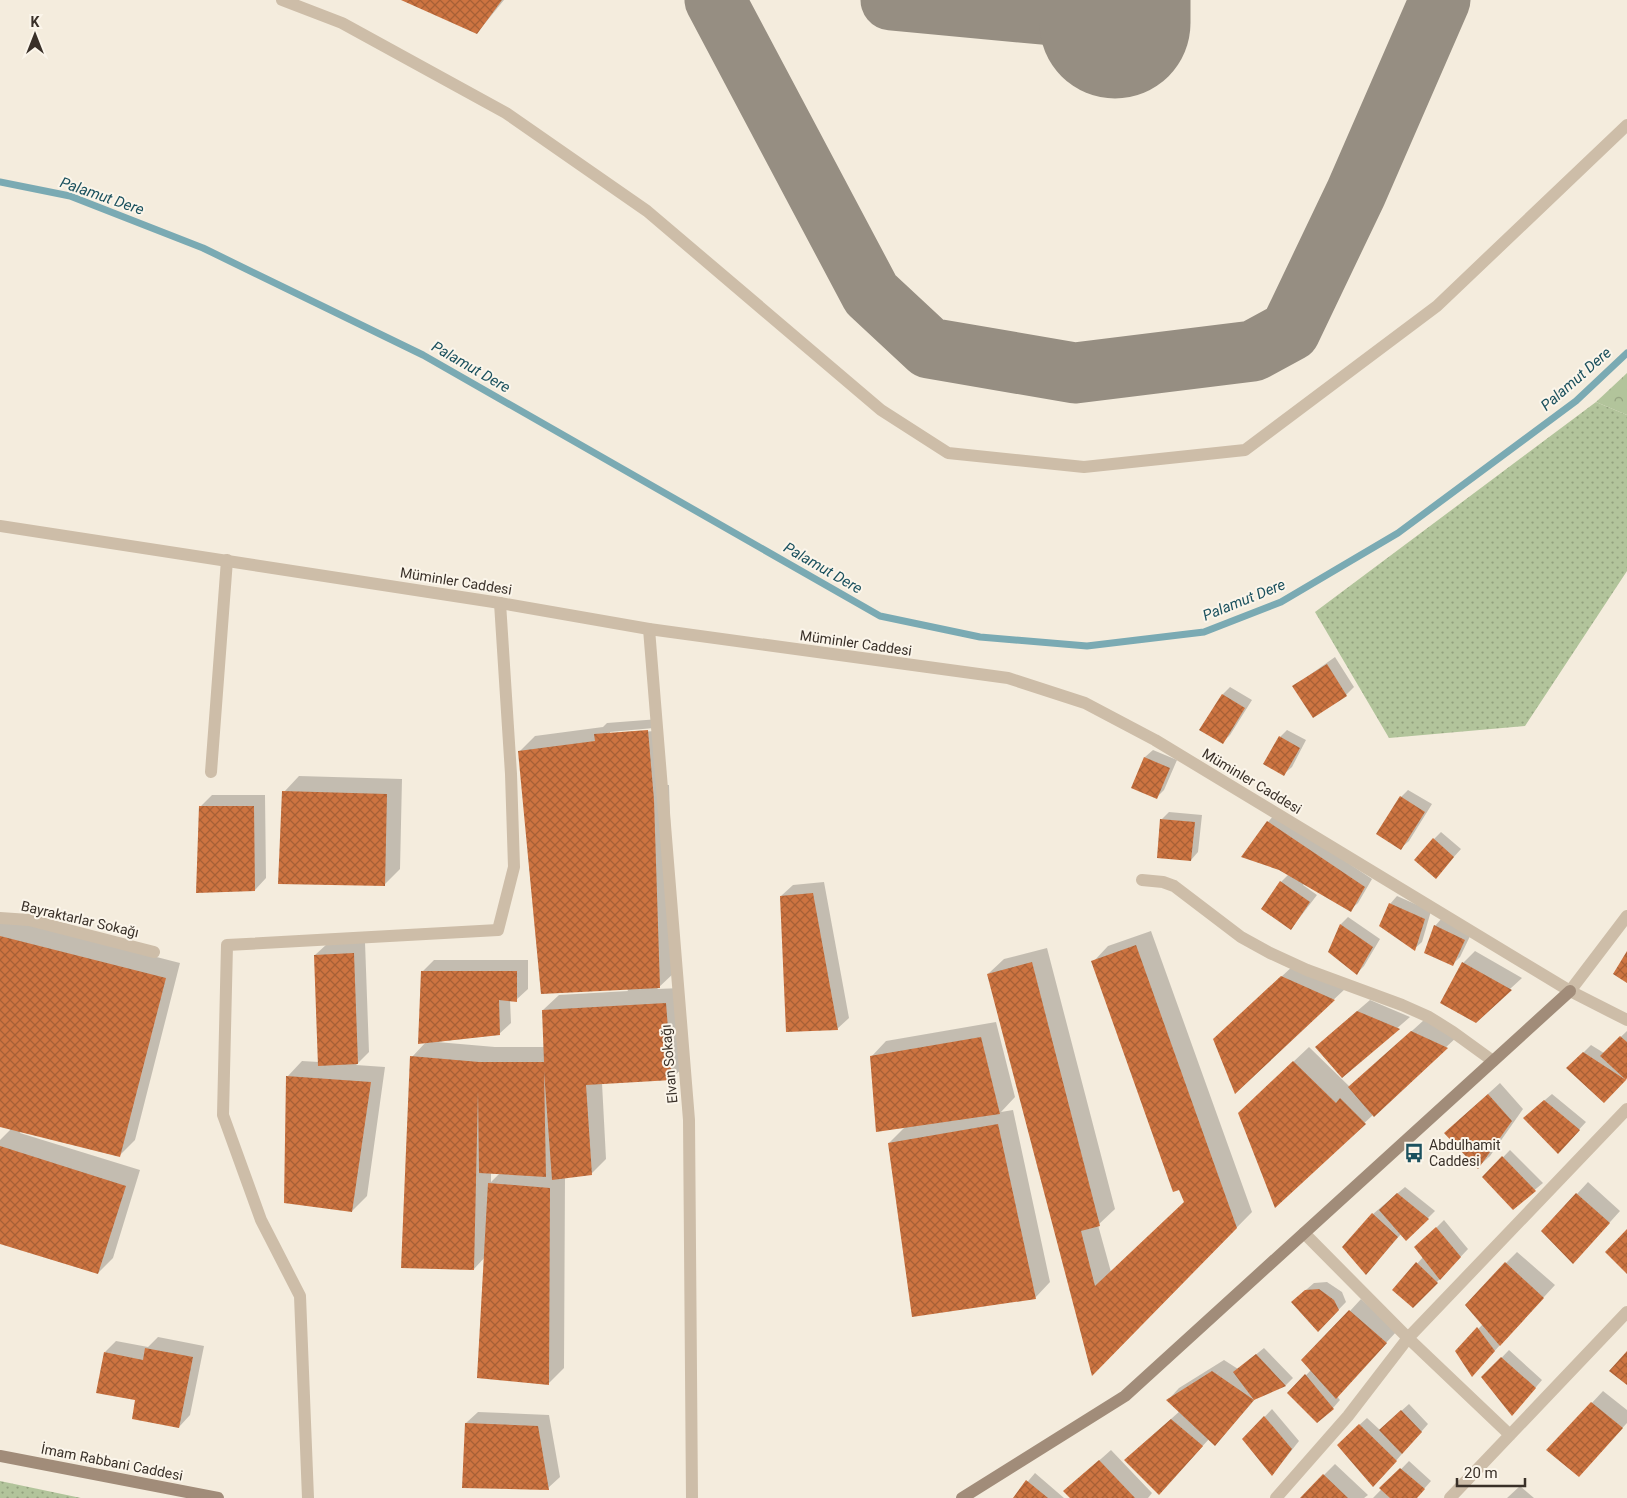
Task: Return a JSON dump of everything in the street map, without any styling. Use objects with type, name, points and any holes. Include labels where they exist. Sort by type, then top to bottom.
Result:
[{"type":"main road","points":[[962,1498],[1125,1396],[1570,991]]},
{"type":"main road","name":"İmam Rabbani Caddesi","points":[[0,1456],[218,1498]]},
{"type":"street","points":[[282,0],[342,23],[506,113],[647,211],[881,410],[948,453],[1084,467],[1245,450],[1437,306],[1627,125]]},
{"type":"street","name":"Müminler Caddesi","points":[[0,526],[500,603],[648,629],[1008,678],[1085,703],[1156,740],[1570,991],[1627,1020]]},
{"type":"street","points":[[211,772],[227,560]]},
{"type":"street","points":[[308,1498],[300,1296],[261,1220],[224,1115],[227,945],[498,930],[514,867],[511,774],[500,603]]},
{"type":"street","name":"Elvan Sokağı","points":[[648,629],[689,1120],[692,1498]]},
{"type":"street","points":[[1142,880],[1162,882],[1174,886],[1241,936],[1270,953],[1316,974],[1402,1005],[1429,1017],[1454,1032],[1493,1062]]},
{"type":"street","points":[[1570,991],[1627,916]]},
{"type":"street","name":"Bayraktarlar Sokağı","points":[[0,918],[29,920],[154,952]]},
{"type":"street","points":[[1276,1498],[1348,1416],[1408,1338],[1627,1109]]},
{"type":"street","points":[[1304,1233],[1408,1338],[1510,1435]]},
{"type":"street","points":[[1450,1498],[1627,1312]]},
{"type":"green space","points":[[1627,373],[1627,415],[1596,402]]},
{"type":"green space","points":[[1596,402],[1627,415],[1627,571],[1525,726],[1389,738],[1315,612]]},
{"type":"green space","points":[[0,1481],[81,1498],[0,1498]]},
{"type":"building","points":[[401,0],[502,0],[477,34]]},
{"type":"building","points":[[1327,664],[1347,696],[1313,718],[1292,686]]},
{"type":"building","points":[[1222,694],[1245,708],[1223,744],[1199,730]]},
{"type":"building","points":[[648,730],[654,800],[660,988],[541,994],[518,751],[595,741],[594,734]]},
{"type":"building","points":[[1279,736],[1300,748],[1284,776],[1263,764]]},
{"type":"building","points":[[1144,757],[1170,768],[1157,799],[1131,788]]},
{"type":"building","points":[[282,791],[387,794],[385,886],[278,884]]},
{"type":"building","points":[[1400,796],[1425,812],[1401,850],[1376,834]]},
{"type":"building","points":[[199,806],[254,806],[255,891],[196,893]]},
{"type":"building","points":[[1160,819],[1195,822],[1191,861],[1157,858]]},
{"type":"building","points":[[1267,821],[1365,887],[1351,912],[1279,870],[1241,857]]},
{"type":"building","points":[[1433,838],[1454,857],[1436,879],[1414,860]]},
{"type":"building","points":[[1280,881],[1310,902],[1291,930],[1261,909]]},
{"type":"building","points":[[813,893],[838,1030],[786,1032],[780,896]]},
{"type":"building","points":[[1389,903],[1425,919],[1415,951],[1379,926]]},
{"type":"building","points":[[1340,924],[1373,947],[1357,975],[1328,952]]},
{"type":"building","points":[[1434,925],[1465,940],[1453,966],[1424,953]]},
{"type":"building","points":[[0,936],[166,978],[120,1157],[0,1127]]},
{"type":"building","points":[[1136,945],[1237,1228],[1092,1376],[987,974],[1032,962],[1100,1226],[1081,1231],[1095,1286],[1184,1202],[1179,1190],[1173,1192],[1091,961]]},
{"type":"building","points":[[1627,951],[1627,983],[1613,974]]},
{"type":"building","points":[[354,953],[358,1064],[318,1066],[314,955]]},
{"type":"building","points":[[1462,962],[1512,990],[1476,1023],[1440,1003]]},
{"type":"building","points":[[421,971],[517,971],[517,1002],[499,1000],[500,1035],[418,1044]]},
{"type":"building","points":[[1281,976],[1335,1000],[1235,1094],[1213,1039]]},
{"type":"building","points":[[666,1003],[672,1080],[586,1085],[592,1175],[552,1180],[544,1071],[546,1177],[479,1173],[478,1091],[474,1270],[401,1268],[410,1056],[479,1062],[544,1062],[542,1010]]},
{"type":"building","points":[[1357,1011],[1400,1029],[1342,1078],[1315,1047]]},
{"type":"building","points":[[1411,1031],[1448,1048],[1374,1117],[1348,1087]]},
{"type":"building","points":[[1620,1036],[1627,1042],[1626,1080],[1600,1056]]},
{"type":"building","points":[[981,1037],[1000,1114],[876,1132],[870,1056]]},
{"type":"building","points":[[1583,1052],[1626,1080],[1604,1103],[1566,1068]]},
{"type":"building","points":[[1293,1061],[1336,1103],[1340,1098],[1366,1124],[1275,1208],[1238,1113]]},
{"type":"building","points":[[286,1076],[371,1082],[352,1212],[284,1203]]},
{"type":"building","points":[[1488,1094],[1512,1121],[1478,1169],[1444,1133]]},
{"type":"building","points":[[1544,1100],[1580,1130],[1558,1154],[1523,1118]]},
{"type":"building","points":[[998,1124],[1036,1299],[912,1317],[888,1143]]},
{"type":"building","points":[[0,1146],[126,1186],[98,1274],[0,1244]]},
{"type":"building","points":[[1502,1156],[1536,1191],[1513,1210],[1482,1177]]},
{"type":"building","points":[[488,1183],[550,1188],[549,1385],[477,1378]]},
{"type":"building","points":[[1397,1193],[1429,1219],[1406,1241],[1379,1210]]},
{"type":"building","points":[[1576,1193],[1610,1223],[1573,1264],[1541,1231]]},
{"type":"building","points":[[1372,1213],[1398,1237],[1366,1275],[1342,1247]]},
{"type":"building","points":[[1436,1227],[1461,1257],[1440,1280],[1414,1247]]},
{"type":"building","points":[[1627,1229],[1627,1274],[1605,1252]]},
{"type":"building","points":[[1416,1262],[1438,1283],[1413,1308],[1392,1290]]},
{"type":"building","points":[[1505,1262],[1544,1298],[1500,1346],[1465,1305]]},
{"type":"building","points":[[1319,1289],[1334,1300],[1339,1310],[1318,1332],[1291,1302],[1305,1290]]},
{"type":"building","points":[[1349,1310],[1387,1343],[1336,1399],[1301,1360]]},
{"type":"building","points":[[1477,1327],[1495,1351],[1472,1377],[1455,1351]]},
{"type":"building","points":[[145,1348],[193,1357],[179,1428],[132,1419],[135,1400],[96,1393],[104,1352],[143,1360]]},
{"type":"building","points":[[1627,1351],[1627,1385],[1609,1371]]},
{"type":"building","points":[[1256,1354],[1286,1386],[1254,1400],[1233,1372]]},
{"type":"building","points":[[1501,1357],[1536,1388],[1512,1416],[1481,1377]]},
{"type":"building","points":[[1212,1371],[1254,1400],[1215,1446],[1166,1400]]},
{"type":"building","points":[[1305,1374],[1334,1409],[1317,1423],[1287,1393]]},
{"type":"building","points":[[1591,1402],[1623,1428],[1579,1477],[1546,1450]]},
{"type":"building","points":[[1401,1410],[1422,1432],[1402,1454],[1379,1430]]},
{"type":"building","points":[[1264,1416],[1292,1449],[1272,1476],[1242,1439]]},
{"type":"building","points":[[1171,1419],[1203,1446],[1159,1495],[1124,1460]]},
{"type":"building","points":[[465,1423],[538,1426],[549,1490],[462,1488]]},
{"type":"building","points":[[1359,1424],[1397,1461],[1373,1487],[1337,1445]]},
{"type":"building","points":[[1099,1460],[1135,1498],[1070,1498],[1063,1491]]},
{"type":"building","points":[[1400,1468],[1425,1489],[1417,1498],[1390,1498],[1379,1488]]},
{"type":"building","points":[[1323,1474],[1348,1498],[1300,1498]]},
{"type":"building","points":[[1026,1480],[1048,1498],[1013,1498]]},
{"type":"waterway","name":"Palamut Dere","points":[[0,182],[70,196],[203,248],[423,355],[880,616],[980,637],[1087,646],[1204,632],[1281,602],[1398,533],[1576,401],[1627,353]]},
{"type":"taxiway","points":[[715,0],[871,294],[929,348],[1075,373],[1253,351],[1290,331],[1356,193],[1440,0]]},
{"type":"taxiway","points":[[891,0],[1096,19]]},
{"type":"runway","points":[[1115,0],[1115,23]]},
{"type":"place","name":"Abdulhamit Caddesi","points":[[1414,1153]]}]
